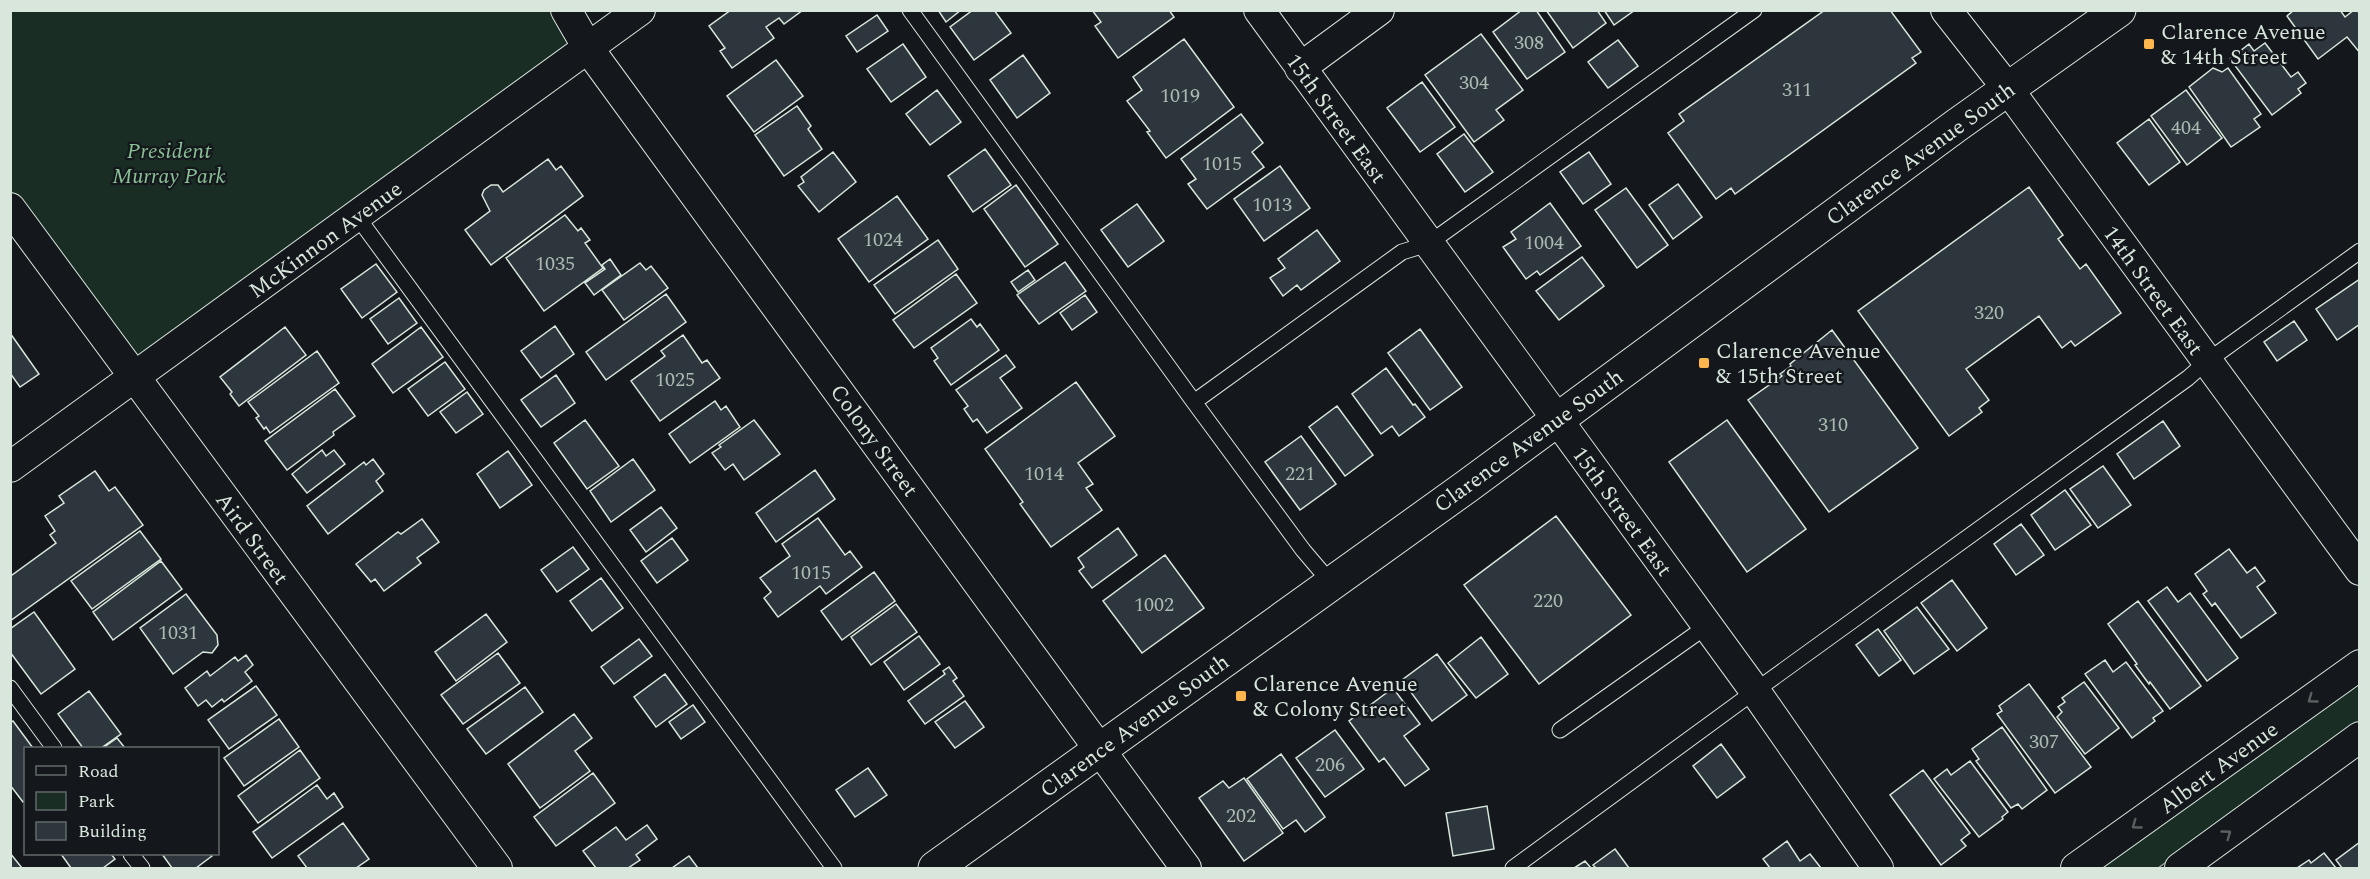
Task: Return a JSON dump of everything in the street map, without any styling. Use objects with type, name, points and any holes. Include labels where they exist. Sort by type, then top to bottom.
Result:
[{"type":"main road","name":"Clarence Avenue South","points":[[935,868],[1466,487],[1555,419],[2119,10]]},
{"type":"street","name":"Colony Street","points":[[566,10],[588,48],[1186,868]]},
{"type":"street","name":"McKinnon Avenue","points":[[10,467],[640,10]]},
{"type":"street","name":"15th Street East","points":[[1259,10],[1755,691],[1878,868]]},
{"type":"street","points":[[1300,68],[1380,10]]},
{"type":"street","name":"14th Street East","points":[[1946,10],[2008,89],[2360,570]]},
{"type":"street","name":"Aird Street","points":[[10,208],[497,868]]},
{"type":"street","name":"Albert Avenue","points":[[2076,868],[2360,665]]},
{"type":"street","points":[[2180,868],[2360,737]]},
{"type":"lane","points":[[910,10],[1194,402],[1303,550],[1331,583]]},
{"type":"lane","points":[[1194,402],[1402,252],[1428,244],[1754,10]]},
{"type":"lane","points":[[357,215],[834,868]]},
{"type":"lane","points":[[1513,868],[2360,251]]},
{"type":"lane","points":[[1560,730],[1707,626]]},
{"type":"lane","points":[[10,688],[53,747]]},
{"type":"lane","points":[[132,855],[142,868]]},
{"type":"green space","name":"President Murray Park","points":[[10,11],[561,11],[588,48],[135,378],[11,206]]},
{"type":"green space","points":[[2359,678],[2359,722],[2158,868],[2097,868]]},
{"type":"building","points":[[731,10],[803,10],[784,24],[779,18],[766,27],[774,38],[732,68],[720,51],[725,48],[709,26]]},
{"type":"building","points":[[938,10],[961,10],[946,22]]},
{"type":"building","points":[[973,10],[994,10],[1011,33],[974,60],[950,27]]},
{"type":"building","points":[[1092,10],[1169,10],[1174,17],[1118,58],[1095,26],[1101,22]]},
{"type":"building","points":[[1522,10],[1536,10],[1565,52],[1527,79],[1493,32]]},
{"type":"building","points":[[1546,10],[1597,10],[1606,23],[1573,48]]},
{"type":"building","points":[[1604,10],[1635,10],[1614,25]]},
{"type":"building","points":[[1825,10],[1890,10],[1921,52],[1912,58],[1916,63],[1735,194],[1731,188],[1716,199],[1668,133],[1684,121],[1679,114]]},
{"type":"building","points":[[2294,10],[2340,10],[2345,17],[2357,10],[2360,14],[2360,53],[2347,37],[2318,59],[2287,16]]},
{"type":"building","points":[[877,15],[888,31],[857,52],[846,36]]},
{"type":"building","points":[[1481,34],[1523,90],[1496,110],[1504,120],[1474,142],[1425,75]]},
{"type":"building","points":[[1184,39],[1234,107],[1166,158],[1147,132],[1150,131],[1127,101],[1142,90],[1133,77]]},
{"type":"building","points":[[1618,40],[1638,66],[1608,88],[1588,62]]},
{"type":"building","points":[[2265,43],[2291,77],[2298,72],[2306,83],[2298,89],[2301,93],[2272,115],[2230,59],[2249,44],[2254,51]]},
{"type":"building","points":[[903,44],[926,77],[891,102],[867,69]]},
{"type":"building","points":[[1023,55],[1050,93],[1017,118],[990,80]]},
{"type":"building","points":[[776,60],[803,96],[754,132],[727,96]]},
{"type":"building","points":[[2213,68],[2222,72],[2228,68],[2261,114],[2254,119],[2260,127],[2231,147],[2189,87]]},
{"type":"building","points":[[1422,82],[1455,127],[1420,152],[1387,108]]},
{"type":"building","points":[[937,90],[961,122],[930,145],[906,114]]},
{"type":"building","points":[[2186,90],[2222,138],[2187,165],[2151,116]]},
{"type":"building","points":[[797,106],[811,126],[808,129],[822,149],[784,176],[755,135]]},
{"type":"building","points":[[1241,114],[1263,143],[1252,152],[1264,167],[1207,209],[1188,184],[1196,179],[1181,159]]},
{"type":"building","points":[[2149,119],[2180,162],[2149,185],[2117,143]]},
{"type":"building","points":[[1464,134],[1493,172],[1465,192],[1437,154]]},
{"type":"building","points":[[985,149],[1011,185],[973,212],[948,176]]},
{"type":"building","points":[[833,152],[856,182],[819,212],[798,186],[804,182],[801,177]]},
{"type":"building","points":[[1589,152],[1611,184],[1583,204],[1560,172]]},
{"type":"building","points":[[548,159],[556,170],[561,166],[583,196],[491,265],[465,230],[490,211],[482,195],[484,190],[491,185],[498,185],[503,192]]},
{"type":"building","points":[[1280,166],[1310,208],[1264,241],[1234,199]]},
{"type":"building","points":[[1678,184],[1702,217],[1673,239],[1649,205]]},
{"type":"building","points":[[1016,185],[1058,244],[1025,267],[984,209]]},
{"type":"building","points":[[2029,187],[2063,235],[2058,239],[2080,269],[2086,264],[2121,313],[2075,346],[2071,341],[2062,348],[2039,316],[1966,369],[1989,400],[1979,408],[1982,412],[1949,436],[1858,311]]},
{"type":"building","points":[[1626,188],[1668,245],[1637,268],[1595,210]]},
{"type":"building","points":[[897,196],[928,239],[869,282],[838,239]]},
{"type":"building","points":[[1550,203],[1581,246],[1540,275],[1537,271],[1526,279],[1503,247],[1516,239],[1511,232]]},
{"type":"building","points":[[1137,204],[1164,241],[1128,267],[1101,230]]},
{"type":"building","points":[[565,215],[578,231],[581,228],[590,240],[585,243],[603,268],[544,311],[506,258]]},
{"type":"building","points":[[1317,230],[1340,261],[1301,290],[1297,285],[1283,296],[1270,278],[1285,268],[1278,259]]},
{"type":"building","points":[[938,240],[958,269],[895,314],[874,285]]},
{"type":"building","points":[[1582,257],[1604,286],[1559,320],[1536,291]]},
{"type":"building","points":[[610,259],[621,275],[594,295],[585,283],[605,269],[602,265]]},
{"type":"building","points":[[1065,262],[1086,291],[1039,324],[1017,295]]},
{"type":"building","points":[[640,263],[646,270],[651,266],[668,288],[624,320],[602,290]]},
{"type":"building","points":[[376,264],[397,292],[362,318],[341,289]]},
{"type":"building","points":[[1028,270],[1035,280],[1018,292],[1011,282]]},
{"type":"building","points":[[956,274],[977,303],[914,348],[893,320]]},
{"type":"building","points":[[2360,279],[2360,324],[2337,340],[2316,309]]},
{"type":"building","points":[[666,294],[686,322],[606,380],[586,352]]},
{"type":"building","points":[[1085,295],[1097,312],[1072,330],[1060,313]]},
{"type":"building","points":[[399,298],[417,323],[388,344],[370,319]]},
{"type":"building","points":[[971,319],[977,327],[980,324],[999,350],[951,385],[934,361],[938,358],[931,348]]},
{"type":"building","points":[[2294,321],[2307,340],[2277,361],[2264,342]]},
{"type":"building","points":[[555,326],[574,354],[541,378],[521,351]]},
{"type":"building","points":[[285,327],[306,355],[239,406],[230,394],[232,392],[220,377]]},
{"type":"building","points":[[421,327],[443,357],[393,393],[372,364]]},
{"type":"building","points":[[1420,329],[1462,387],[1430,410],[1388,353]]},
{"type":"building","points":[[1832,330],[1918,448],[1829,512],[1748,400],[1782,376],[1780,374],[1791,366],[1790,364]]},
{"type":"building","points":[[10,333],[39,374],[20,387],[10,373]]},
{"type":"building","points":[[683,335],[702,363],[707,360],[720,378],[660,421],[631,381],[665,356],[661,351]]},
{"type":"building","points":[[317,351],[339,383],[270,433],[256,418],[259,416],[248,402]]},
{"type":"building","points":[[1006,355],[1015,367],[1000,378],[1022,408],[987,433],[977,419],[973,422],[964,409],[968,406],[956,390]]},
{"type":"building","points":[[445,362],[465,389],[428,416],[408,389]]},
{"type":"building","points":[[1386,368],[1413,405],[1415,404],[1425,417],[1399,436],[1392,426],[1381,434],[1352,394]]},
{"type":"building","points":[[556,375],[575,403],[541,427],[521,400]]},
{"type":"building","points":[[1076,382],[1115,436],[1078,463],[1093,484],[1086,488],[1102,510],[1051,547],[1020,504],[1023,502],[985,449]]},
{"type":"building","points":[[335,389],[355,416],[333,432],[334,435],[287,470],[265,441]]},
{"type":"building","points":[[467,392],[483,414],[456,433],[440,412]]},
{"type":"building","points":[[715,401],[721,410],[726,406],[740,427],[690,463],[669,434]]},
{"type":"building","points":[[1337,406],[1373,455],[1345,476],[1309,427]]},
{"type":"building","points":[[585,420],[619,466],[587,489],[554,443]]},
{"type":"building","points":[[754,420],[780,454],[744,480],[733,464],[725,470],[712,453],[721,447],[719,445]]},
{"type":"building","points":[[1727,420],[1806,529],[1747,572],[1669,462]]},
{"type":"building","points":[[2163,421],[2180,446],[2134,479],[2117,454]]},
{"type":"building","points":[[1301,436],[1336,484],[1300,510],[1265,462]]},
{"type":"building","points":[[322,450],[326,456],[334,450],[345,464],[307,493],[292,474]]},
{"type":"building","points":[[508,451],[532,485],[500,508],[477,474]]},
{"type":"building","points":[[373,459],[384,474],[376,481],[383,491],[328,534],[307,506],[364,462],[366,465]]},
{"type":"building","points":[[633,459],[655,490],[611,522],[590,491]]},
{"type":"building","points":[[2103,466],[2131,505],[2098,528],[2070,489]]},
{"type":"building","points":[[815,470],[835,499],[776,542],[756,513]]},
{"type":"building","points":[[95,471],[109,491],[115,487],[143,525],[10,621],[10,573],[12,575],[56,543],[50,535],[55,531],[45,516],[64,503],[59,496]]},
{"type":"building","points":[[2065,490],[2091,525],[2055,550],[2031,515]]},
{"type":"building","points":[[661,507],[677,528],[646,552],[630,530]]},
{"type":"building","points":[[1556,516],[1631,615],[1539,684],[1464,585]]},
{"type":"building","points":[[818,518],[845,555],[850,551],[862,567],[826,594],[820,586],[778,617],[764,598],[771,592],[760,578],[790,556],[782,544]]},
{"type":"building","points":[[422,519],[439,542],[417,558],[421,563],[384,591],[375,579],[371,582],[356,564],[398,532],[401,534]]},
{"type":"building","points":[[2021,524],[2044,555],[2016,575],[1994,544]]},
{"type":"building","points":[[1118,528],[1137,555],[1092,588],[1079,571],[1084,567],[1078,558]]},
{"type":"building","points":[[140,531],[161,559],[92,609],[71,581]]},
{"type":"building","points":[[672,538],[688,560],[657,583],[641,561]]},
{"type":"building","points":[[573,547],[589,569],[557,592],[541,570]]},
{"type":"building","points":[[2229,549],[2247,573],[2255,567],[2265,581],[2257,587],[2276,613],[2241,638],[2215,603],[2212,606],[2203,594],[2207,591],[2195,574]]},
{"type":"building","points":[[1165,555],[1204,608],[1142,653],[1103,601]]},
{"type":"building","points":[[161,561],[182,589],[113,640],[93,612]]},
{"type":"building","points":[[874,572],[895,601],[842,640],[821,611]]},
{"type":"building","points":[[601,578],[623,608],[592,631],[570,601]]},
{"type":"building","points":[[1952,580],[1987,628],[1957,651],[1921,603]]},
{"type":"building","points":[[2167,587],[2178,602],[2190,593],[2238,658],[2207,681],[2148,601]]},
{"type":"building","points":[[186,594],[217,635],[218,645],[212,653],[203,652],[173,674],[140,628]]},
{"type":"building","points":[[2138,601],[2201,686],[2170,709],[2135,665],[2137,664],[2108,624]]},
{"type":"building","points":[[896,604],[917,632],[871,665],[851,637]]},
{"type":"building","points":[[1917,607],[1949,649],[1914,674],[1884,631]]},
{"type":"building","points":[[34,612],[75,669],[41,694],[10,652],[10,629]]},
{"type":"building","points":[[486,614],[507,642],[456,681],[435,652]]},
{"type":"building","points":[[1878,629],[1901,660],[1879,676],[1856,645]]},
{"type":"building","points":[[919,636],[940,664],[904,690],[884,662]]},
{"type":"building","points":[[1481,637],[1508,674],[1476,698],[1448,663]]},
{"type":"building","points":[[639,639],[652,656],[614,684],[601,667]]},
{"type":"building","points":[[498,653],[520,683],[463,724],[441,695]]},
{"type":"building","points":[[1437,654],[1467,695],[1432,721],[1402,680]]},
{"type":"building","points":[[246,655],[253,665],[245,672],[252,681],[224,702],[222,699],[212,707],[206,700],[198,706],[185,688],[207,671],[210,676],[235,657],[238,661]]},
{"type":"building","points":[[2105,660],[2113,672],[2126,662],[2163,711],[2153,718],[2155,721],[2132,738],[2085,674]]},
{"type":"building","points":[[949,667],[957,678],[953,681],[964,696],[925,724],[908,701],[945,674],[943,671]]},
{"type":"building","points":[[665,674],[687,704],[656,727],[634,697]]},
{"type":"building","points":[[2084,682],[2119,728],[2085,754],[2057,717],[2062,712],[2058,707],[2065,702],[2062,698]]},
{"type":"building","points":[[2029,684],[2091,767],[2055,793],[1997,714],[2002,711],[1999,706]]},
{"type":"building","points":[[256,686],[277,715],[229,749],[208,720]]},
{"type":"building","points":[[525,687],[543,712],[486,754],[467,729]]},
{"type":"building","points":[[1393,688],[1420,724],[1404,736],[1429,769],[1405,786],[1384,758],[1379,762],[1349,721]]},
{"type":"building","points":[[89,691],[121,734],[102,747],[82,747],[58,714]]},
{"type":"building","points":[[965,701],[984,727],[955,748],[935,722]]},
{"type":"building","points":[[693,705],[705,722],[681,739],[669,722]]},
{"type":"building","points":[[574,714],[592,738],[575,751],[590,771],[540,808],[508,764]]},
{"type":"building","points":[[279,719],[299,747],[244,786],[224,758]]},
{"type":"building","points":[[13,721],[32,747],[24,747],[23,802],[10,785],[10,723]]},
{"type":"building","points":[[2002,727],[2047,790],[2022,809],[2018,804],[2011,808],[1976,761],[1979,759],[1972,749]]},
{"type":"building","points":[[1335,730],[1364,769],[1325,797],[1296,758]]},
{"type":"building","points":[[117,738],[124,747],[104,747]]},
{"type":"building","points":[[1721,744],[1745,777],[1717,798],[1693,766]]},
{"type":"building","points":[[300,750],[320,778],[258,823],[238,796]]},
{"type":"building","points":[[1281,754],[1325,817],[1305,832],[1296,820],[1283,829],[1247,779]]},
{"type":"building","points":[[1970,761],[2008,812],[2002,817],[2003,819],[1979,837],[1934,779],[1947,769],[1951,775]]},
{"type":"building","points":[[868,768],[887,795],[855,817],[836,790]]},
{"type":"building","points":[[1923,770],[1970,833],[1961,840],[1966,846],[1941,865],[1890,795]]},
{"type":"building","points":[[593,773],[615,803],[556,846],[534,817]]},
{"type":"building","points":[[1244,778],[1283,833],[1244,861],[1199,798],[1223,781],[1229,788]]},
{"type":"building","points":[[317,785],[327,799],[334,793],[343,807],[272,858],[253,832]]},
{"type":"building","points":[[1487,806],[1494,849],[1453,856],[1446,813]]},
{"type":"building","points":[[343,823],[369,859],[356,868],[307,868],[298,856]]},
{"type":"building","points":[[647,825],[657,839],[636,855],[640,860],[628,868],[596,868],[583,851],[616,827],[626,840]]},
{"type":"building","points":[[1787,841],[1800,861],[1810,854],[1821,868],[1770,868],[1763,859]]},
{"type":"building","points":[[2360,842],[2360,868],[2342,868],[2336,860]]},
{"type":"building","points":[[1615,849],[1629,868],[1596,868],[1593,865]]},
{"type":"building","points":[[10,853],[22,868],[10,868]]},
{"type":"building","points":[[2324,853],[2336,868],[2297,868],[2309,860],[2311,863]]},
{"type":"building","points":[[62,855],[112,855],[115,859],[103,868],[71,868]]},
{"type":"building","points":[[163,855],[212,856],[196,868],[172,868]]},
{"type":"building","points":[[689,856],[698,868],[672,868]]},
{"type":"building","points":[[1585,861],[1591,868],[1574,868]]},
{"type":"place","name":"Clarence Avenue & 14th Street","points":[[2149,44]]},
{"type":"place","name":"Clarence Avenue & 15th Street","points":[[1704,363]]},
{"type":"place","name":"Clarence Avenue & Colony Street","points":[[1241,696]]}]
